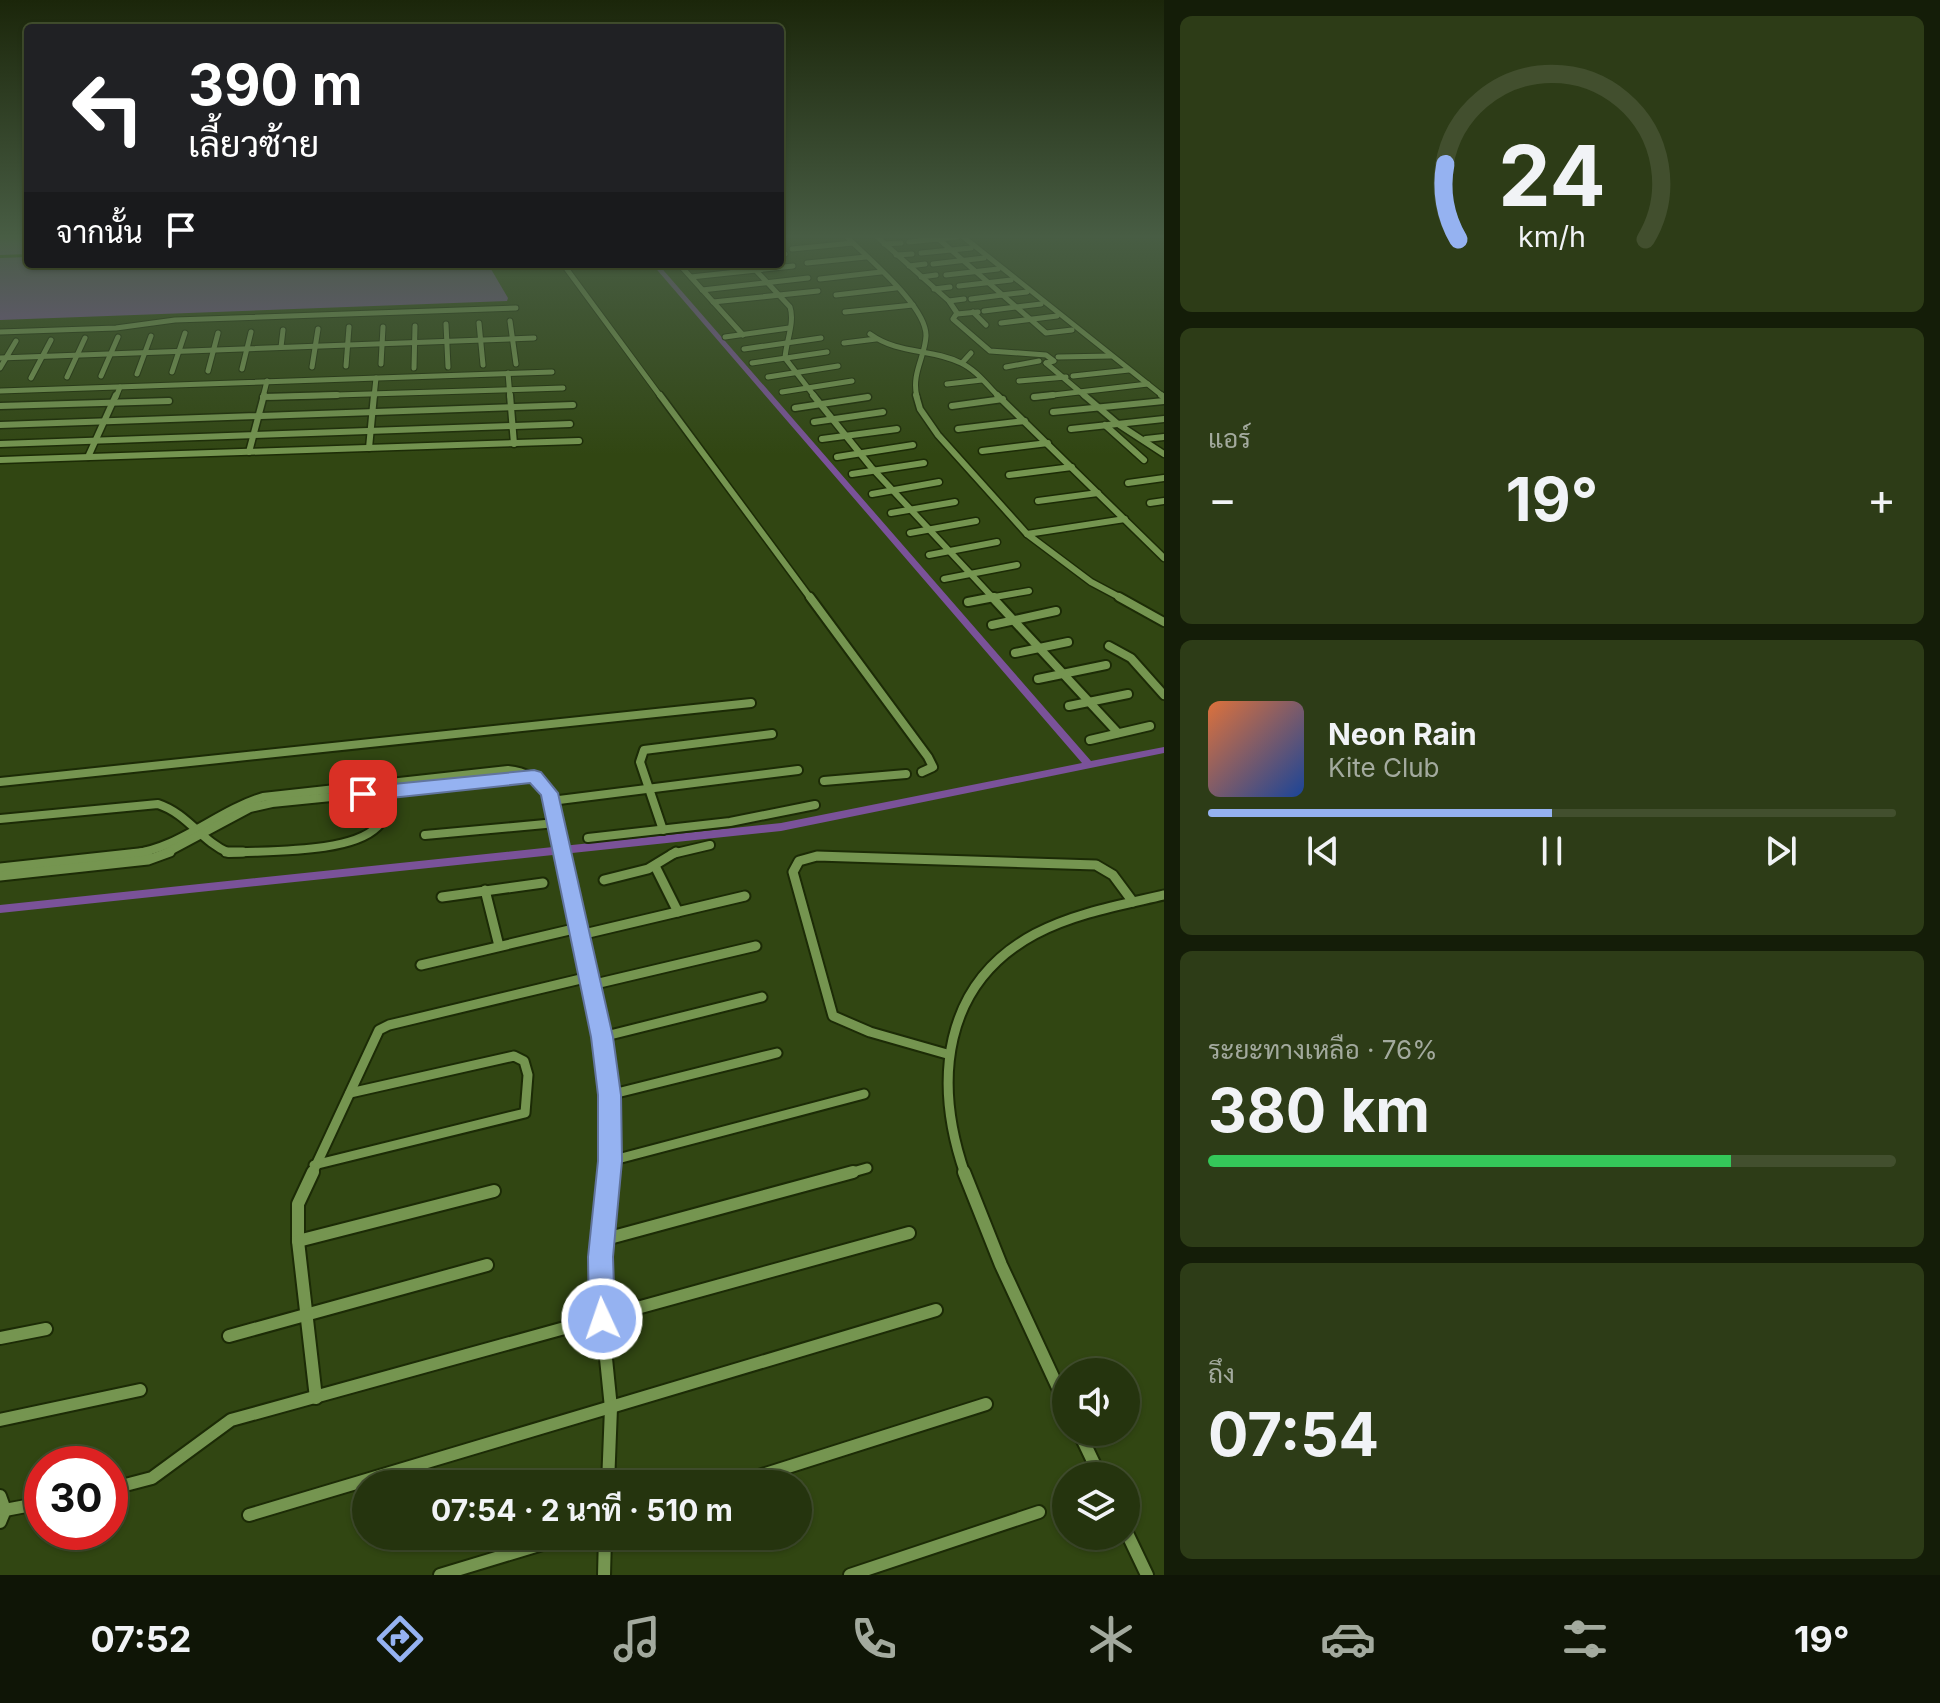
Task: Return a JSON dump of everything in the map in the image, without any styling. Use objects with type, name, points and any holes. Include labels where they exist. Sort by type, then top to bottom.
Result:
[{"type":"street","points":[[0,332],[101,328],[184,320],[510,308]]},
{"type":"street","points":[[596,308],[928,757],[933,767],[922,772]]},
{"type":"street","points":[[719,308],[743,335]]},
{"type":"street","points":[[789,308],[793,314],[785,358],[793,373],[835,419],[875,471],[1118,733]]},
{"type":"street","points":[[845,312],[879,308]]},
{"type":"street","points":[[916,308],[922,314],[926,333],[915,389],[927,421],[1027,534],[1091,582],[1164,622]]},
{"type":"street","points":[[954,308],[957,314]]},
{"type":"street","points":[[1005,308],[957,314],[953,319],[990,351],[1040,360],[1069,376],[1080,391],[1118,424],[1164,454]]},
{"type":"street","points":[[1018,308],[1046,333],[1072,330]]},
{"type":"street","points":[[1051,308],[1164,399]]},
{"type":"street","points":[[505,309],[516,364]]},
{"type":"street","points":[[474,310],[483,365]]},
{"type":"street","points":[[443,311],[448,367]]},
{"type":"street","points":[[409,312],[415,342],[414,368]]},
{"type":"street","points":[[978,312],[986,325]]},
{"type":"street","points":[[378,313],[381,364]]},
{"type":"street","points":[[346,366],[347,314]]},
{"type":"street","points":[[312,367],[315,346],[313,315]]},
{"type":"street","points":[[281,347],[283,316]]},
{"type":"street","points":[[1001,323],[1057,316]]},
{"type":"street","points":[[242,369],[249,318]]},
{"type":"street","points":[[101,328],[105,319]]},
{"type":"street","points":[[208,371],[217,319]]},
{"type":"street","points":[[65,330],[70,320]]},
{"type":"street","points":[[172,372],[184,320]]},
{"type":"street","points":[[26,331],[31,321]]},
{"type":"street","points":[[725,337],[789,328]]},
{"type":"street","points":[[137,374],[151,336]]},
{"type":"street","points":[[844,343],[873,336],[888,348],[962,363],[1003,399],[1164,558]]},
{"type":"street","points":[[101,376],[118,337]]},
{"type":"street","points":[[67,377],[85,338]]},
{"type":"street","points":[[3,358],[534,338]]},
{"type":"street","points":[[744,349],[821,338]]},
{"type":"street","points":[[31,378],[51,340]]},
{"type":"street","points":[[0,368],[3,358],[16,341]]},
{"type":"street","points":[[752,363],[827,352]]},
{"type":"street","points":[[962,363],[971,353]]},
{"type":"street","points":[[1058,357],[1111,356]]},
{"type":"street","points":[[1006,367],[1040,360]]},
{"type":"street","points":[[768,377],[838,366]]},
{"type":"street","points":[[1019,381],[1130,370]]},
{"type":"street","points":[[169,401],[0,405],[4,391],[552,372]]},
{"type":"street","points":[[508,373],[514,444]]},
{"type":"street","points":[[369,448],[376,378]]},
{"type":"street","points":[[947,384],[982,380]]},
{"type":"street","points":[[249,452],[267,381]]},
{"type":"street","points":[[782,392],[852,381]]},
{"type":"street","points":[[1034,397],[1148,384]]},
{"type":"street","points":[[88,457],[120,387]]},
{"type":"street","points":[[263,397],[563,388]]},
{"type":"street","points":[[795,408],[868,397]]},
{"type":"street","points":[[952,406],[1003,399]]},
{"type":"street","points":[[1053,412],[1164,399]]},
{"type":"street","points":[[0,425],[573,405]]},
{"type":"street","points":[[814,422],[883,412]]},
{"type":"street","points":[[1071,429],[1164,419]]},
{"type":"street","points":[[958,429],[1025,421]]},
{"type":"street","points":[[0,444],[570,424]]},
{"type":"street","points":[[1105,425],[1144,460]]},
{"type":"street","points":[[822,439],[897,429]]},
{"type":"street","points":[[1145,439],[1164,437]]},
{"type":"street","points":[[0,460],[579,441]]},
{"type":"street","points":[[982,451],[1048,443]]},
{"type":"street","points":[[837,457],[913,445]]},
{"type":"street","points":[[852,474],[924,463]]},
{"type":"street","points":[[1009,475],[1072,467]]},
{"type":"street","points":[[1128,483],[1164,478]]},
{"type":"street","points":[[872,494],[939,482]]},
{"type":"street","points":[[1038,501],[1098,493]]},
{"type":"street","points":[[1150,503],[1164,501]]},
{"type":"street","points":[[891,513],[955,502]]},
{"type":"street","points":[[1027,534],[1125,519]]},
{"type":"street","points":[[910,533],[976,521]]},
{"type":"street","points":[[929,555],[997,542]]},
{"type":"street","points":[[944,579],[1017,565]]},
{"type":"street","points":[[968,602],[1029,591]]},
{"type":"street","points":[[992,625],[1056,611]]},
{"type":"street","points":[[1015,653],[1068,642]]},
{"type":"street","points":[[1109,646],[1131,658],[1164,695]]},
{"type":"street","points":[[1038,679],[1106,665]]},
{"type":"street","points":[[1069,706],[1128,694]]},
{"type":"street","points":[[0,782],[751,703]]},
{"type":"street","points":[[1090,740],[1150,726]]},
{"type":"street","points":[[663,830],[640,762],[644,750],[772,734]]},
{"type":"street","points":[[551,801],[798,770]]},
{"type":"street","points":[[824,781],[906,774]]},
{"type":"street","points":[[0,868],[148,852],[259,806],[393,787],[534,777],[544,784],[551,801],[602,1037],[609,1095],[610,1161],[602,1240],[602,1319],[611,1408],[609,1470]]},
{"type":"street","points":[[0,819],[146,803],[169,806],[229,853],[355,842],[384,821],[393,803],[393,787]]},
{"type":"street","points":[[588,838],[742,820],[815,805]]},
{"type":"street","points":[[425,835],[556,823]]},
{"type":"street","points":[[0,876],[148,860],[172,851],[200,831]]},
{"type":"street","points":[[604,880],[655,866],[675,852],[710,845]]},
{"type":"street","points":[[947,1054],[870,1032],[833,1016],[793,872],[799,861],[817,856],[1096,865],[1113,875],[1133,902]]},
{"type":"street","points":[[655,866],[678,912]]},
{"type":"street","points":[[442,897],[543,883]]},
{"type":"street","points":[[485,890],[499,946]]},
{"type":"street","points":[[1052,1375],[1006,1278],[958,1160],[945,1089],[947,1054],[961,1012],[978,981],[1020,943],[1050,928],[1164,895]]},
{"type":"street","points":[[421,965],[745,896]]},
{"type":"street","points":[[316,1398],[298,1241],[298,1204],[373,1038],[384,1027],[756,946]]},
{"type":"street","points":[[602,1037],[762,997]]},
{"type":"street","points":[[609,1095],[777,1053]]},
{"type":"street","points":[[314,1165],[519,1116],[528,1109],[528,1075],[524,1061],[514,1056],[350,1093]]},
{"type":"street","points":[[610,1161],[864,1094]]},
{"type":"street","points":[[602,1240],[867,1168]]},
{"type":"street","points":[[298,1241],[494,1191]]},
{"type":"street","points":[[128,1484],[152,1478],[231,1420],[909,1233]]},
{"type":"street","points":[[229,1336],[487,1265]]},
{"type":"street","points":[[249,1515],[936,1310]]},
{"type":"street","points":[[0,1338],[46,1329]]},
{"type":"street","points":[[0,1420],[140,1390]]},
{"type":"street","points":[[778,1470],[986,1404]]},
{"type":"street","points":[[0,1496],[3,1516],[24,1509]]},
{"type":"street","points":[[850,1575],[1039,1512]]},
{"type":"street","points":[[440,1575],[523,1550]]},
{"type":"street","points":[[604,1575],[605,1550]]},
{"type":"street","points":[[1135,1550],[1147,1575]]},
{"type":"shaded area","points":[[0,308],[307,308],[0,320]]},
{"type":"waterway","points":[[694,308],[1089,765]]},
{"type":"waterway","points":[[1089,765],[1164,750]]},
{"type":"waterway","points":[[0,909],[781,827],[1089,765]]},
{"type":"route","points":[[363,794],[534,777],[544,784],[549,793],[602,1037],[609,1095],[610,1161],[601,1257],[602,1319]]}]
